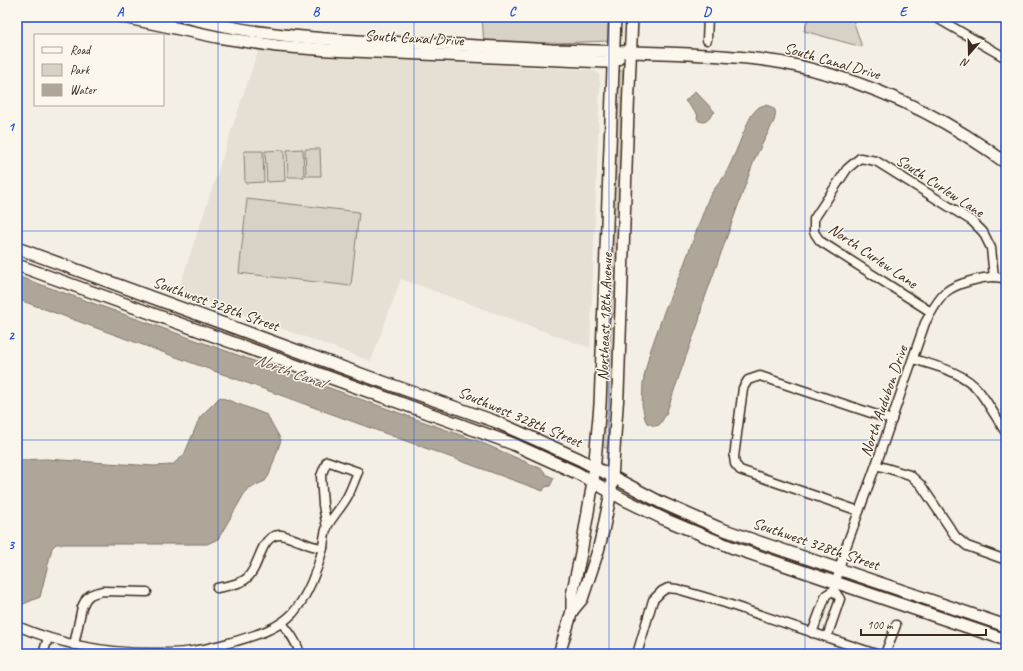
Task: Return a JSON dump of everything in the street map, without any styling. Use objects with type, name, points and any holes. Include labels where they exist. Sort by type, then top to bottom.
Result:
[{"type":"street","name":"South Canal Drive","points":[[123,17],[170,22],[181,29],[216,37],[277,46],[303,48],[364,52],[614,57],[630,52],[719,56],[756,59],[788,64],[838,77],[885,93],[923,110],[967,136],[1006,163]]},
{"type":"street","name":"South Canal Drive","points":[[184,17],[266,33],[326,39],[543,49],[614,57]]},
{"type":"street","points":[[181,29],[184,17]]},
{"type":"street","name":"Northeast 18th Avenue","points":[[559,654],[572,611],[572,595],[593,482],[600,405],[615,17]]},
{"type":"street","name":"Northeast 18th Avenue","points":[[572,611],[582,599],[600,545],[611,492],[618,393],[632,17]]},
{"type":"street","points":[[707,40],[708,17]]},
{"type":"street","points":[[936,17],[1006,58]]},
{"type":"street","name":"South Curlew Lane","points":[[860,158],[876,161],[972,221],[983,232],[991,248],[994,277]]},
{"type":"street","name":"North Curlew Lane","points":[[860,158],[847,169],[814,219],[814,232],[820,242],[931,312]]},
{"type":"street","points":[[608,212],[612,219],[624,227]]},
{"type":"street","name":"Southwest 328th Street","points":[[17,248],[504,425],[594,467],[672,507],[719,528],[1006,626]]},
{"type":"street","name":"Southwest 328th Street","points":[[17,264],[513,444],[557,464],[664,519],[708,538],[835,587],[1006,640]]},
{"type":"street","name":"North Audubon Drive","points":[[835,587],[843,555],[892,420],[925,323],[931,312],[946,292],[956,286],[978,279],[994,277],[1006,279]]},
{"type":"street","points":[[603,328],[608,327],[613,323],[621,311]]},
{"type":"street","points":[[913,359],[948,370],[964,378],[979,390],[1006,433]]},
{"type":"street","points":[[859,511],[740,470],[735,464],[734,457],[743,388],[748,380],[760,376],[892,420]]},
{"type":"street","points":[[357,387],[369,377]]},
{"type":"street","points":[[17,626],[48,638],[94,649],[142,654],[211,651],[268,630],[282,623],[293,613],[304,597],[312,580],[327,528],[349,494],[358,472],[327,460],[321,476],[323,505],[327,528]]},
{"type":"street","points":[[876,465],[910,476],[921,485],[956,537],[967,546],[1006,560]]},
{"type":"street","points":[[587,517],[605,522]]},
{"type":"street","points":[[217,588],[238,584],[248,577],[255,567],[263,546],[273,536],[283,536],[322,548]]},
{"type":"street","points":[[812,633],[826,595],[835,587],[840,599],[827,637]]},
{"type":"street","points":[[637,654],[653,600],[662,591],[668,588],[677,589],[725,603],[876,654]]},
{"type":"street","points":[[74,645],[82,607],[86,599],[94,593],[103,591],[147,592]]},
{"type":"street","points":[[282,623],[297,645],[300,654]]},
{"type":"street","points":[[885,654],[896,625]]},
{"type":"street","points":[[43,654],[48,638]]},
{"type":"shaded area","points":[[258,51],[322,57],[595,71],[599,75],[600,84],[590,348],[401,279],[371,361],[178,291]]},
{"type":"green space","points":[[482,17],[609,17],[609,41],[484,46]]},
{"type":"green space","points":[[809,17],[852,17],[862,47],[804,31]]},
{"type":"green space","points":[[618,71],[625,71],[619,219],[614,214],[613,205]]},
{"type":"green space","points":[[303,149],[304,177],[288,177],[287,150]]},
{"type":"green space","points":[[305,149],[320,149],[321,176],[306,176]]},
{"type":"green space","points":[[284,150],[285,181],[267,182],[265,151]]},
{"type":"green space","points":[[244,151],[263,151],[264,182],[245,183]]},
{"type":"green space","points":[[247,199],[359,212],[351,286],[239,273]]},
{"type":"green space","points":[[612,224],[619,228],[617,302],[615,311],[609,321]]},
{"type":"green space","points":[[615,326],[613,395],[609,446],[608,448],[605,448],[602,445],[608,330]]},
{"type":"green space","points":[[917,603],[927,604],[1006,631],[1006,636],[917,605]]},
{"type":"water","points":[[695,91],[715,112],[704,122],[699,121],[697,118],[698,115],[685,101]]},
{"type":"water","points":[[765,105],[775,110],[774,121],[755,158],[702,306],[699,321],[666,414],[659,425],[655,426],[647,423],[642,404],[643,383],[649,355],[665,309],[682,270],[709,197],[727,171],[751,117],[759,107]]},
{"type":"water","name":"North Canal","points":[[17,276],[480,442],[542,469],[547,475],[554,478],[550,486],[545,487],[543,491],[17,299]]},
{"type":"water","points":[[220,397],[267,415],[281,440],[269,475],[265,481],[247,489],[218,539],[207,544],[56,544],[52,548],[40,597],[21,605],[17,603],[17,460],[46,459],[154,466],[172,465],[184,455],[200,417]]}]
